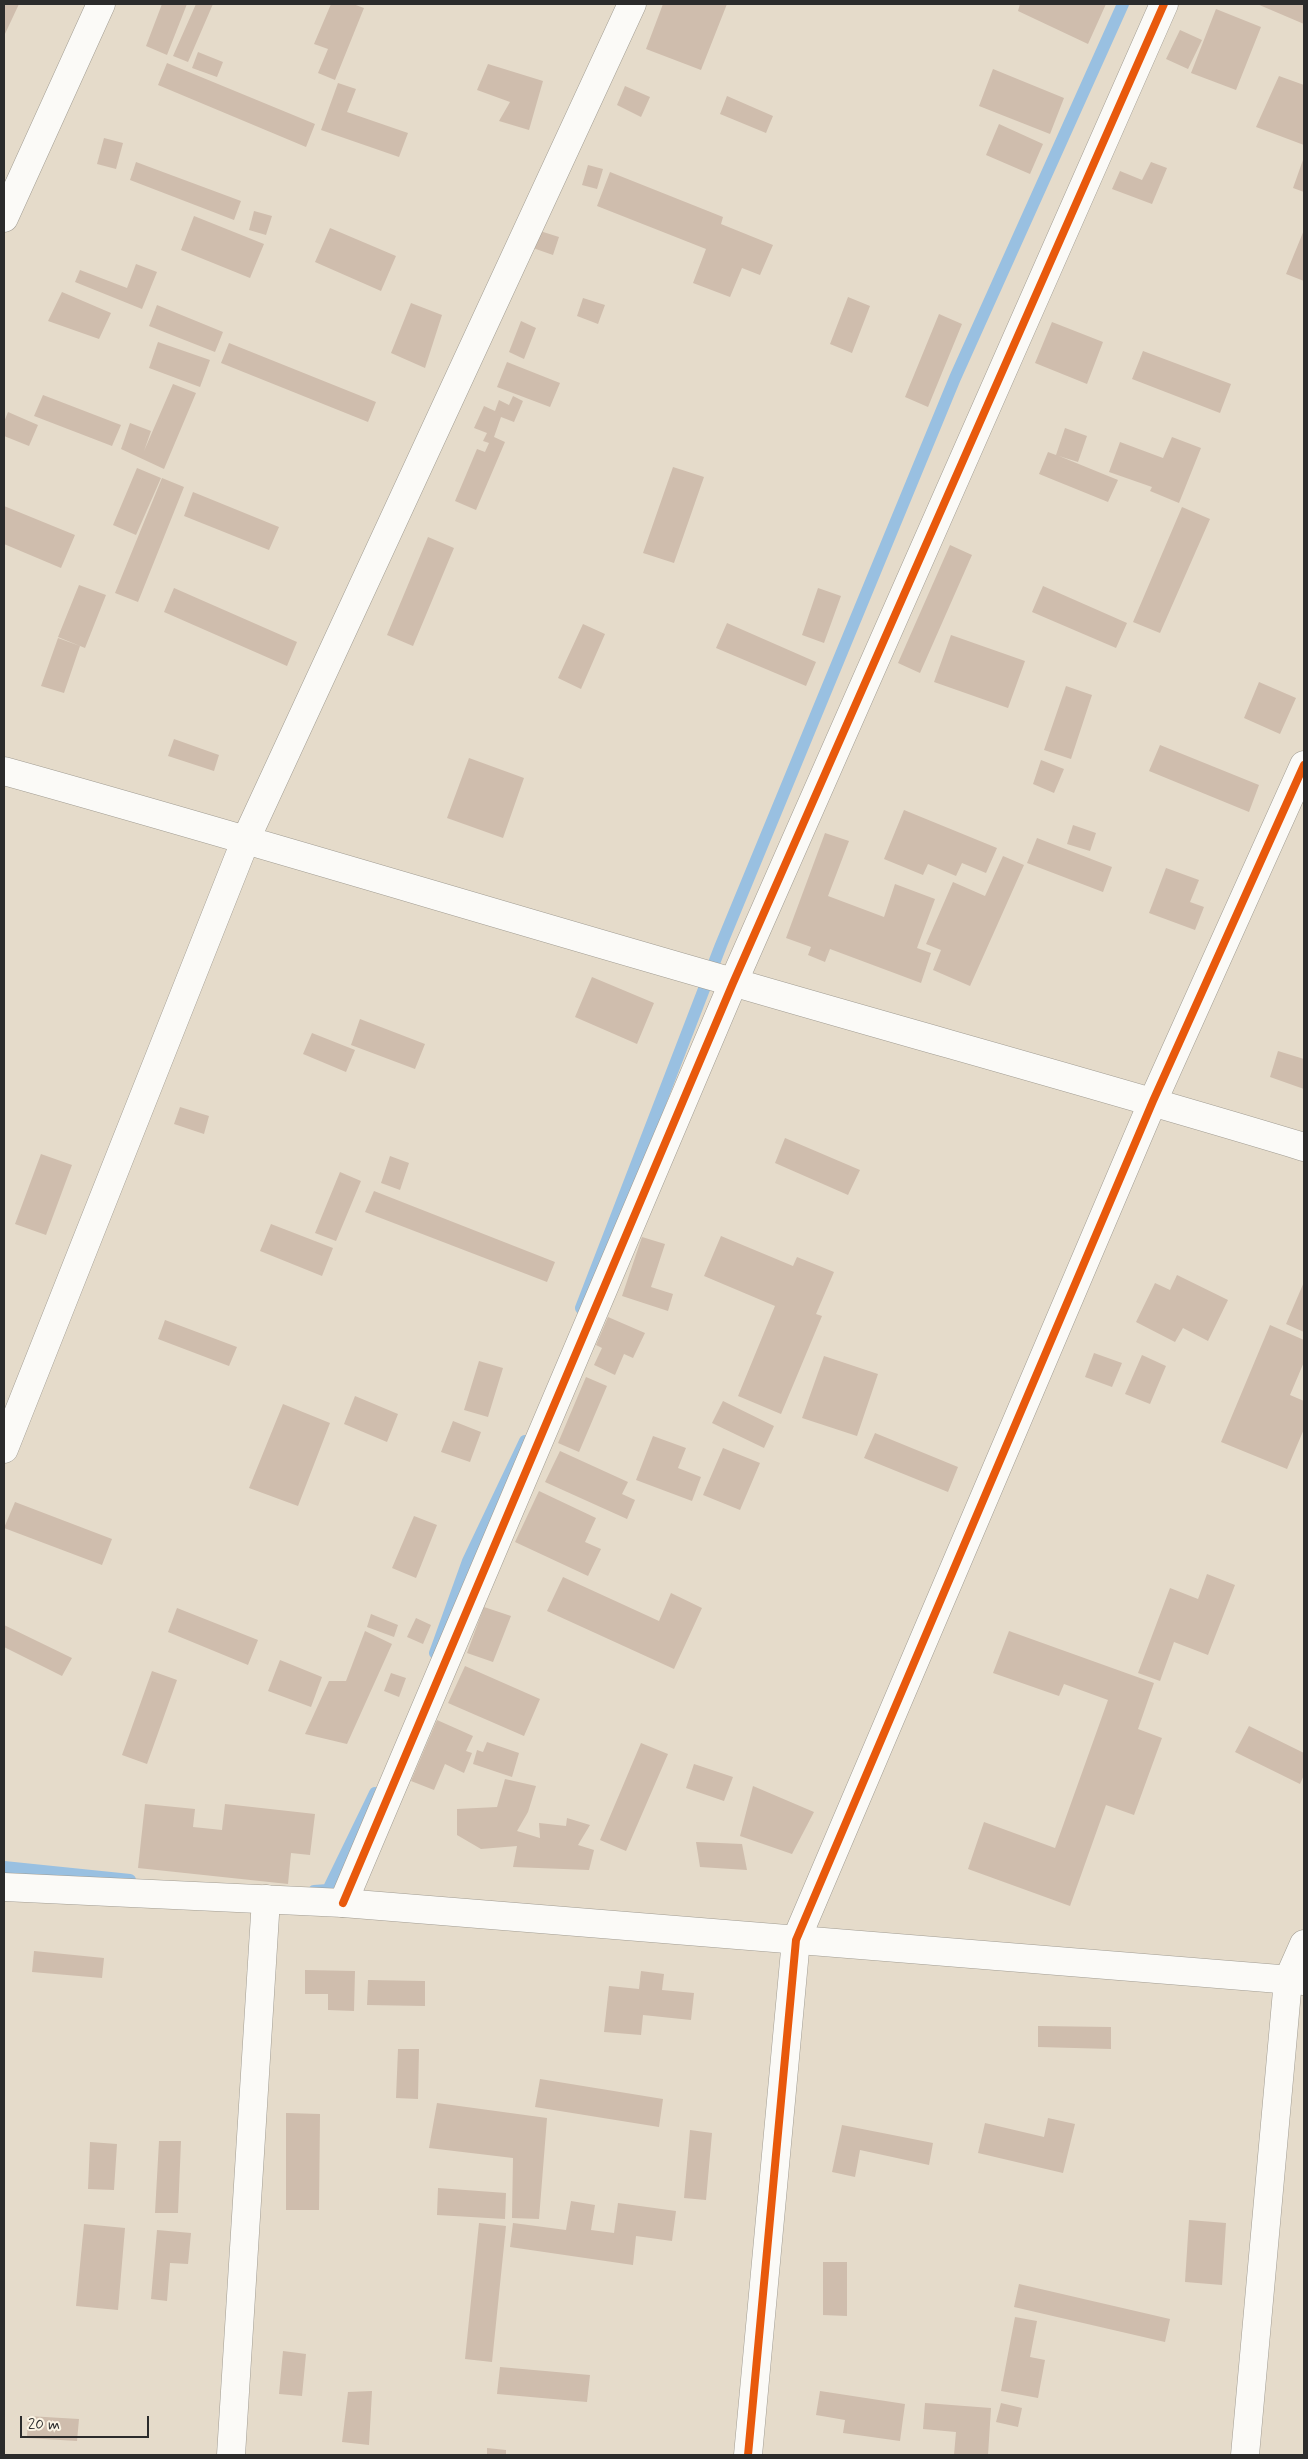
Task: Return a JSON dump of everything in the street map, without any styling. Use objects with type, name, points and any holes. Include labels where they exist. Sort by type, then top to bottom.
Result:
[{"type":"street","points":[[4,218],[101,4]]},
{"type":"street","points":[[4,1449],[246,839],[632,4]]},
{"type":"street","points":[[343,1902],[733,982],[1164,4]]},
{"type":"street","points":[[748,2455],[796,1940],[1153,1101],[1304,765]]},
{"type":"street","points":[[4,771],[246,839],[733,982],[1153,1101],[1304,1148]]},
{"type":"street","points":[[4,1887],[343,1902],[1296,1981]]},
{"type":"street","points":[[231,2455],[266,1899]]},
{"type":"street","points":[[1245,2455],[1296,1981],[1304,1944]]},
{"type":"building","points":[[4,4],[19,4],[4,36]]},
{"type":"building","points":[[162,4],[187,4],[167,55],[146,46]]},
{"type":"building","points":[[196,4],[213,4],[188,62],[173,56]]},
{"type":"building","points":[[331,4],[353,4],[364,8],[335,80],[318,73],[328,49],[314,44]]},
{"type":"building","points":[[663,4],[727,4],[701,70],[646,49]]},
{"type":"building","points":[[1020,4],[1106,4],[1088,44],[1018,11]]},
{"type":"building","points":[[1257,4],[1304,4],[1304,24]]},
{"type":"building","points":[[1216,9],[1261,27],[1236,90],[1191,73]]},
{"type":"building","points":[[1180,30],[1202,40],[1188,69],[1166,59]]},
{"type":"building","points":[[198,52],[223,62],[217,77],[192,68]]},
{"type":"building","points":[[167,63],[315,124],[306,147],[158,85]]},
{"type":"building","points":[[488,64],[543,81],[529,130],[499,121],[510,102],[477,90]]},
{"type":"building","points":[[993,69],[1064,98],[1050,134],[979,106]]},
{"type":"building","points":[[1279,76],[1304,85],[1304,145],[1256,127]]},
{"type":"building","points":[[338,83],[356,89],[347,112],[408,133],[399,157],[321,130]]},
{"type":"building","points":[[625,86],[650,97],[641,117],[617,105]]},
{"type":"building","points":[[727,96],[773,116],[766,133],[720,114]]},
{"type":"building","points":[[999,124],[1043,144],[1030,174],[986,155]]},
{"type":"building","points":[[104,138],[123,143],[116,169],[97,164]]},
{"type":"building","points":[[1304,157],[1304,192],[1293,188]]},
{"type":"building","points":[[136,162],[241,201],[234,220],[130,180]]},
{"type":"building","points":[[1151,162],[1167,168],[1152,204],[1112,189],[1120,171],[1142,180]]},
{"type":"building","points":[[588,165],[603,169],[597,189],[582,185]]},
{"type":"building","points":[[610,172],[723,217],[721,224],[773,245],[760,275],[742,268],[730,297],[693,283],[706,249],[597,206]]},
{"type":"building","points":[[254,211],[272,216],[266,235],[249,230]]},
{"type":"building","points":[[194,216],[264,244],[250,278],[181,250]]},
{"type":"building","points":[[330,228],[396,256],[381,291],[315,262]]},
{"type":"building","points":[[1304,230],[1304,281],[1286,274]]},
{"type":"building","points":[[540,231],[559,237],[553,255],[533,248]]},
{"type":"building","points":[[136,264],[157,272],[142,309],[75,282],[80,270],[127,288]]},
{"type":"building","points":[[62,292],[111,313],[99,339],[48,321]]},
{"type":"building","points":[[848,297],[870,306],[852,353],[830,344]]},
{"type":"building","points":[[583,298],[605,305],[598,324],[577,316]]},
{"type":"building","points":[[411,303],[442,315],[425,368],[391,353]]},
{"type":"building","points":[[157,305],[223,332],[215,352],[149,326]]},
{"type":"building","points":[[939,314],[962,324],[928,407],[905,397]]},
{"type":"building","points":[[521,321],[536,328],[524,359],[509,352]]},
{"type":"building","points":[[1052,322],[1103,342],[1087,384],[1035,363]]},
{"type":"building","points":[[158,342],[210,360],[200,387],[149,368]]},
{"type":"building","points":[[229,343],[376,402],[368,422],[221,363]]},
{"type":"building","points":[[1143,351],[1231,384],[1220,413],[1132,379]]},
{"type":"building","points":[[507,362],[560,383],[550,407],[497,387]]},
{"type":"building","points":[[173,384],[196,393],[164,469],[121,449],[130,423],[151,431],[144,451]]},
{"type":"building","points":[[43,395],[121,425],[112,446],[34,416]]},
{"type":"building","points":[[513,396],[523,401],[514,422],[501,417],[494,437],[505,442],[476,510],[455,501],[477,449],[485,452],[489,443],[483,441],[487,433],[474,428],[484,406],[495,411],[499,400],[509,405]]},
{"type":"building","points":[[8,412],[38,425],[29,446],[4,436],[4,422]]},
{"type":"building","points":[[1065,428],[1087,436],[1078,462],[1059,456],[1118,480],[1108,502],[1039,474],[1048,452],[1056,455]]},
{"type":"building","points":[[1172,437],[1201,448],[1179,503],[1150,491],[1152,487],[1109,472],[1120,442],[1163,458]]},
{"type":"building","points":[[673,467],[704,477],[674,563],[643,553]]},
{"type":"building","points":[[137,468],[161,478],[136,535],[113,525]]},
{"type":"building","points":[[162,478],[184,487],[138,602],[115,593]]},
{"type":"building","points":[[193,492],[279,527],[269,550],[184,516]]},
{"type":"building","points":[[4,506],[75,535],[61,568],[4,544]]},
{"type":"building","points":[[1182,507],[1210,519],[1160,633],[1133,622]]},
{"type":"building","points":[[428,537],[454,548],[413,646],[387,635]]},
{"type":"building","points":[[950,545],[972,555],[920,673],[898,663]]},
{"type":"building","points":[[79,585],[106,595],[85,648],[58,637]]},
{"type":"building","points":[[1043,586],[1127,623],[1116,648],[1032,612]]},
{"type":"building","points":[[174,588],[297,642],[287,666],[164,612]]},
{"type":"building","points":[[818,588],[841,596],[824,643],[802,635]]},
{"type":"building","points":[[727,623],[816,662],[806,686],[716,648]]},
{"type":"building","points":[[583,624],[605,634],[581,689],[558,678]]},
{"type":"building","points":[[951,635],[1025,661],[1008,708],[934,682]]},
{"type":"building","points":[[58,638],[80,646],[64,693],[41,686]]},
{"type":"building","points":[[1259,682],[1296,698],[1280,734],[1244,718]]},
{"type":"building","points":[[1066,686],[1092,695],[1071,759],[1044,750]]},
{"type":"building","points":[[174,739],[219,755],[214,771],[168,756]]},
{"type":"building","points":[[1160,745],[1259,785],[1249,812],[1149,771]]},
{"type":"building","points":[[469,758],[524,778],[503,838],[447,818]]},
{"type":"building","points":[[1041,760],[1064,769],[1054,793],[1033,784]]},
{"type":"building","points":[[904,810],[997,848],[986,873],[962,863],[956,876],[928,864],[923,875],[884,859]]},
{"type":"building","points":[[1073,825],[1096,833],[1090,851],[1067,844]]},
{"type":"building","points":[[825,833],[849,841],[828,896],[884,917],[895,884],[935,899],[917,948],[931,953],[921,983],[830,949],[825,962],[808,955],[811,947],[786,938]]},
{"type":"building","points":[[1037,838],[1112,867],[1103,892],[1027,863]]},
{"type":"building","points":[[1003,856],[1024,865],[970,986],[933,970],[941,950],[926,944],[953,882],[985,896]]},
{"type":"building","points":[[1166,868],[1199,880],[1190,902],[1204,907],[1195,930],[1149,913]]},
{"type":"building","points":[[592,977],[654,1003],[637,1044],[575,1017]]},
{"type":"building","points":[[360,1019],[425,1044],[415,1069],[351,1045]]},
{"type":"building","points":[[312,1033],[355,1050],[346,1072],[303,1054]]},
{"type":"building","points":[[1278,1051],[1304,1059],[1304,1089],[1270,1077]]},
{"type":"building","points":[[180,1107],[209,1116],[204,1134],[174,1124]]},
{"type":"building","points":[[785,1138],[860,1170],[848,1195],[775,1163]]},
{"type":"building","points":[[41,1154],[72,1165],[46,1235],[15,1224]]},
{"type":"building","points":[[390,1156],[409,1163],[400,1190],[381,1183]]},
{"type":"building","points":[[340,1172],[361,1181],[336,1241],[315,1233]]},
{"type":"building","points":[[374,1191],[555,1262],[547,1282],[365,1212]]},
{"type":"building","points":[[271,1224],[333,1248],[322,1276],[260,1251]]},
{"type":"building","points":[[721,1236],[793,1266],[797,1257],[834,1272],[816,1314],[822,1316],[781,1414],[738,1396],[775,1306],[704,1276]]},
{"type":"building","points":[[642,1237],[665,1244],[651,1287],[673,1294],[668,1311],[622,1296]]},
{"type":"building","points":[[1177,1275],[1228,1300],[1208,1341],[1183,1328],[1175,1342],[1136,1322],[1155,1283],[1170,1290]]},
{"type":"building","points":[[1304,1282],[1304,1332],[1286,1324]]},
{"type":"building","points":[[608,1317],[645,1333],[633,1358],[624,1354],[615,1375],[594,1365],[602,1348],[596,1345]]},
{"type":"building","points":[[165,1320],[237,1347],[229,1366],[158,1339]]},
{"type":"building","points":[[1270,1325],[1304,1340],[1304,1362],[1290,1395],[1304,1401],[1304,1429],[1287,1469],[1221,1442]]},
{"type":"building","points":[[1094,1353],[1122,1363],[1112,1387],[1085,1377]]},
{"type":"building","points":[[1142,1355],[1166,1366],[1150,1404],[1125,1394]]},
{"type":"building","points":[[824,1356],[878,1374],[857,1436],[802,1418]]},
{"type":"building","points":[[479,1361],[503,1368],[488,1417],[464,1410]]},
{"type":"building","points":[[586,1377],[607,1386],[579,1452],[558,1443]]},
{"type":"building","points":[[355,1396],[398,1414],[387,1442],[344,1424]]},
{"type":"building","points":[[723,1401],[774,1426],[764,1448],[712,1423]]},
{"type":"building","points":[[283,1404],[330,1423],[298,1506],[249,1488]]},
{"type":"building","points":[[453,1421],[481,1432],[470,1462],[441,1452]]},
{"type":"building","points":[[875,1433],[958,1467],[948,1492],[864,1458]]},
{"type":"building","points":[[653,1436],[686,1448],[678,1468],[701,1477],[692,1501],[636,1480]]},
{"type":"building","points":[[723,1448],[760,1463],[740,1510],[703,1495]]},
{"type":"building","points":[[560,1451],[628,1482],[622,1494],[635,1500],[627,1519],[545,1482]]},
{"type":"building","points":[[539,1491],[596,1518],[585,1542],[601,1549],[588,1576],[515,1542]]},
{"type":"building","points":[[15,1502],[112,1539],[102,1565],[4,1528]]},
{"type":"building","points":[[414,1516],[437,1525],[416,1578],[392,1568]]},
{"type":"building","points":[[1207,1574],[1235,1585],[1208,1655],[1174,1642],[1160,1681],[1138,1673],[1170,1588],[1198,1599]]},
{"type":"building","points":[[563,1577],[659,1621],[671,1593],[702,1608],[674,1669],[547,1611]]},
{"type":"building","points":[[484,1607],[511,1616],[493,1662],[467,1653]]},
{"type":"building","points":[[177,1608],[258,1640],[248,1665],[168,1632]]},
{"type":"building","points":[[371,1614],[398,1625],[394,1637],[367,1627]]},
{"type":"building","points":[[416,1618],[431,1625],[423,1644],[407,1637]]},
{"type":"building","points":[[4,1625],[72,1658],[62,1676],[4,1647]]},
{"type":"building","points":[[365,1631],[392,1644],[347,1744],[305,1734],[329,1681],[346,1681]]},
{"type":"building","points":[[1009,1631],[1154,1683],[1138,1729],[1162,1738],[1134,1815],[1106,1805],[1070,1906],[968,1869],[984,1822],[1055,1848],[1108,1700],[1064,1684],[1059,1696],[993,1673]]},
{"type":"building","points":[[280,1660],[322,1677],[311,1707],[268,1691]]},
{"type":"building","points":[[465,1666],[540,1699],[524,1736],[448,1703]]},
{"type":"building","points":[[152,1671],[177,1680],[147,1764],[122,1755]]},
{"type":"building","points":[[391,1673],[406,1678],[399,1697],[384,1691]]},
{"type":"building","points":[[437,1720],[473,1736],[466,1751],[472,1753],[464,1773],[445,1764],[434,1790],[411,1781]]},
{"type":"building","points":[[1249,1726],[1304,1753],[1304,1775],[1300,1784],[1235,1752]]},
{"type":"building","points":[[487,1742],[519,1753],[512,1777],[473,1764],[477,1750],[483,1752]]},
{"type":"building","points":[[641,1743],[668,1754],[626,1851],[600,1840]]},
{"type":"building","points":[[694,1764],[733,1777],[724,1801],[686,1788]]},
{"type":"building","points":[[505,1779],[536,1786],[528,1812],[517,1831],[540,1838],[539,1823],[566,1826],[567,1818],[590,1825],[578,1845],[594,1850],[589,1870],[513,1867],[517,1846],[481,1849],[457,1835],[457,1809],[497,1807]]},
{"type":"building","points":[[753,1786],[814,1812],[792,1854],[740,1836]]},
{"type":"building","points":[[145,1804],[195,1809],[193,1827],[222,1830],[225,1804],[315,1814],[310,1855],[291,1853],[288,1884],[138,1868]]},
{"type":"building","points":[[696,1842],[742,1844],[747,1870],[700,1867]]},
{"type":"building","points":[[34,1951],[104,1958],[102,1978],[32,1972]]},
{"type":"building","points":[[305,1970],[355,1971],[354,2011],[328,2010],[328,1994],[305,1994]]},
{"type":"building","points":[[641,1971],[664,1974],[662,1990],[694,1993],[691,2020],[643,2015],[641,2035],[604,2032],[609,1986],[639,1989]]},
{"type":"building","points":[[368,1980],[425,1981],[425,2006],[367,2005]]},
{"type":"building","points":[[1038,2026],[1111,2027],[1111,2049],[1038,2047]]},
{"type":"building","points":[[398,2049],[419,2049],[418,2099],[396,2098]]},
{"type":"building","points":[[540,2079],[663,2099],[659,2127],[535,2107]]},
{"type":"building","points":[[437,2103],[547,2118],[539,2219],[512,2218],[513,2158],[429,2148]]},
{"type":"building","points":[[286,2113],[320,2114],[319,2210],[286,2210]]},
{"type":"building","points":[[1048,2118],[1075,2124],[1063,2173],[978,2153],[985,2123],[1044,2137]]},
{"type":"building","points":[[842,2125],[933,2143],[929,2165],[860,2150],[855,2177],[832,2172]]},
{"type":"building","points":[[690,2130],[712,2133],[706,2200],[684,2198]]},
{"type":"building","points":[[159,2141],[181,2141],[178,2213],[155,2213]]},
{"type":"building","points":[[90,2142],[117,2144],[114,2190],[88,2189]]},
{"type":"building","points":[[438,2188],[506,2193],[505,2219],[437,2215]]},
{"type":"building","points":[[571,2201],[595,2205],[591,2230],[614,2233],[618,2203],[676,2211],[672,2241],[636,2236],[633,2265],[510,2247],[513,2223],[566,2230]]},
{"type":"building","points":[[1189,2220],[1226,2223],[1222,2285],[1185,2282]]},
{"type":"building","points":[[479,2223],[506,2226],[492,2362],[465,2359]]},
{"type":"building","points":[[84,2224],[125,2228],[118,2310],[76,2306]]},
{"type":"building","points":[[157,2230],[191,2233],[188,2264],[170,2263],[167,2301],[151,2299]]},
{"type":"building","points":[[823,2262],[847,2262],[847,2316],[823,2315]]},
{"type":"building","points":[[1019,2284],[1170,2319],[1165,2342],[1014,2307]]},
{"type":"building","points":[[1015,2317],[1037,2321],[1030,2357],[1045,2360],[1038,2398],[1001,2391]]},
{"type":"building","points":[[283,2351],[306,2354],[302,2396],[279,2394]]},
{"type":"building","points":[[500,2367],[590,2375],[587,2402],[497,2394]]},
{"type":"building","points":[[372,2391],[369,2445],[342,2442],[348,2392]]},
{"type":"building","points":[[820,2391],[905,2404],[900,2441],[843,2433],[845,2420],[816,2415]]},
{"type":"building","points":[[925,2403],[991,2408],[988,2455],[954,2455],[956,2432],[923,2429]]},
{"type":"building","points":[[1001,2403],[1022,2408],[1018,2427],[996,2422]]},
{"type":"building","points":[[28,2416],[79,2419],[77,2441],[27,2438]]},
{"type":"building","points":[[487,2448],[506,2450],[506,2455],[487,2455]]},
{"type":"waterway","points":[[581,1308],[721,945],[955,378],[1123,4]]},
{"type":"waterway","points":[[435,1653],[468,1561],[525,1441]]},
{"type":"waterway","points":[[314,1891],[328,1890],[375,1793]]},
{"type":"waterway","points":[[4,1867],[130,1880]]},
{"type":"cycle path","points":[[343,1903],[733,983],[1164,4]]},
{"type":"cycle path","points":[[748,2455],[796,1940],[1153,1101],[1304,765]]}]
